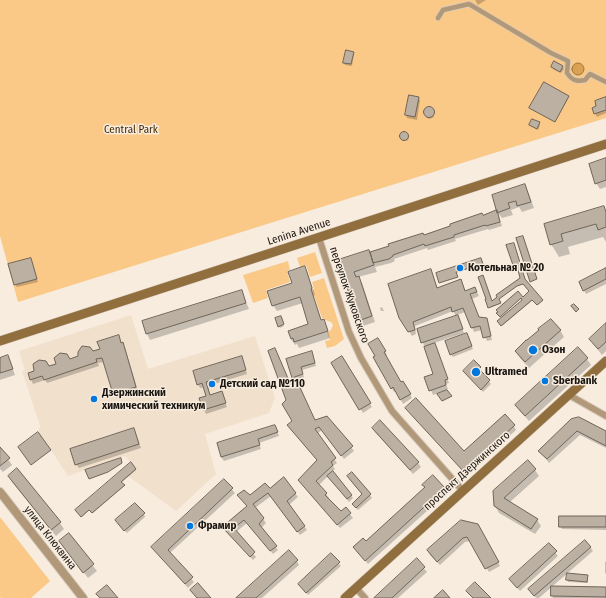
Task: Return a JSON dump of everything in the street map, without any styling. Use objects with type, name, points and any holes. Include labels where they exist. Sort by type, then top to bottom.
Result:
[{"type":"main road","name":"Lenina Avenue","points":[[0,341],[606,144]]},
{"type":"main road","name":"проспект Дзержинского","points":[[345,598],[606,361]]},
{"type":"street","points":[[438,18],[443,10],[468,2],[551,53],[568,61],[567,73],[571,79],[577,82],[585,80],[590,74],[606,82]]},
{"type":"street","name":"переулок Жуковского","points":[[319,238],[349,332],[361,358],[392,411],[463,491]]},
{"type":"street","points":[[569,395],[606,416]]},
{"type":"street","name":"улица Клюквина","points":[[0,492],[83,598]]},
{"type":"street","points":[[356,588],[365,598]]},
{"type":"shaded area","points":[[576,63],[580,63],[584,69],[580,75],[576,75],[572,71],[572,67]]},
{"type":"shaded area","name":"Дзержинский химический техникум","points":[[131,315],[148,369],[255,336],[275,398],[269,413],[205,434],[216,474],[176,511],[128,476],[136,469],[125,456],[68,476],[38,432],[40,426],[22,371],[25,370],[19,351]]},
{"type":"green space","name":"Central Park","points":[[0,0],[606,0],[606,118],[18,302],[0,236]]},
{"type":"green space","points":[[315,252],[322,273],[310,277],[306,265],[300,267],[297,258]]},
{"type":"green space","points":[[288,261],[290,270],[287,271],[290,282],[266,290],[268,298],[253,303],[243,275]]},
{"type":"green space","points":[[324,278],[344,339],[335,346],[327,348],[325,341],[330,340],[327,332],[331,330],[333,325],[331,322],[322,318],[312,290],[314,289],[312,282]]},
{"type":"green space","points":[[0,517],[50,581],[31,598],[0,597]]},
{"type":"building","points":[[346,50],[354,52],[351,64],[343,63]]},
{"type":"building","points":[[554,61],[563,66],[560,72],[551,67]]},
{"type":"building","points":[[544,82],[569,96],[555,122],[529,108]]},
{"type":"building","points":[[409,95],[419,97],[415,117],[405,115]]},
{"type":"building","points":[[606,97],[606,110],[594,114],[592,108],[596,106],[595,101]]},
{"type":"building","points":[[427,107],[431,107],[433,108],[433,116],[427,117],[424,114],[424,110]]},
{"type":"building","points":[[532,119],[540,122],[537,129],[529,125]]},
{"type":"building","points":[[402,132],[406,132],[408,136],[406,140],[402,140],[400,138],[400,134]]},
{"type":"building","points":[[606,158],[606,180],[595,184],[589,164]]},
{"type":"building","points":[[525,184],[531,202],[517,206],[516,201],[508,203],[510,208],[497,213],[492,195]]},
{"type":"building","points":[[604,206],[606,212],[606,227],[598,230],[596,224],[561,234],[563,241],[550,245],[544,224]]},
{"type":"building","points":[[497,210],[500,222],[485,225],[425,246],[424,244],[393,255],[389,259],[373,263],[370,252],[389,246],[388,244],[423,233],[424,235],[482,213],[483,215]]},
{"type":"building","points":[[523,236],[537,279],[530,282],[516,238]]},
{"type":"building","points":[[514,243],[525,279],[543,300],[537,305],[532,300],[501,326],[497,321],[522,300],[521,298],[500,317],[496,313],[498,312],[496,310],[518,291],[523,297],[529,291],[523,284],[517,286],[499,299],[501,303],[488,308],[478,277],[483,275],[492,301],[497,297],[496,295],[520,278],[518,270],[515,271],[506,245]]},
{"type":"building","points":[[369,250],[374,265],[354,272],[356,277],[359,276],[372,316],[358,321],[338,260]]},
{"type":"building","points":[[31,258],[37,279],[14,285],[8,264]]},
{"type":"building","name":"Котельная № 20","points":[[481,258],[483,264],[456,272],[458,277],[439,283],[436,273]]},
{"type":"building","points":[[305,266],[321,320],[324,319],[328,331],[294,342],[288,331],[308,324],[300,297],[272,306],[267,291],[292,283],[288,272]]},
{"type":"building","points":[[606,268],[606,279],[583,291],[579,282]]},
{"type":"building","points":[[431,269],[437,288],[461,279],[465,291],[475,287],[477,292],[470,294],[479,317],[487,318],[491,336],[483,338],[480,326],[471,328],[463,308],[452,312],[451,307],[413,322],[415,330],[408,332],[399,318],[388,284]]},
{"type":"building","points":[[242,290],[246,303],[146,334],[142,321]]},
{"type":"building","points":[[574,304],[579,309],[576,312],[571,306]]},
{"type":"building","points":[[458,315],[463,329],[421,343],[417,329]]},
{"type":"building","points":[[281,316],[284,324],[278,327],[275,318]]},
{"type":"building","points":[[551,319],[561,330],[525,362],[515,351]]},
{"type":"building","points":[[606,323],[606,342],[598,349],[589,339]]},
{"type":"building","points":[[467,333],[472,346],[450,355],[445,341]]},
{"type":"building","points":[[119,335],[121,343],[123,342],[136,387],[113,394],[102,358],[96,359],[97,362],[44,380],[42,376],[30,380],[28,373],[34,371],[33,364],[39,360],[46,361],[49,366],[56,364],[54,358],[60,353],[67,354],[70,359],[78,356],[78,352],[82,346],[90,347],[93,351],[100,349],[97,342]]},
{"type":"building","points":[[378,338],[401,382],[403,381],[411,394],[400,400],[393,387],[391,389],[373,357],[375,356],[368,344]]},
{"type":"building","points":[[435,343],[448,379],[445,380],[446,385],[429,391],[424,377],[433,374],[424,347]]},
{"type":"building","points":[[578,347],[588,358],[525,416],[515,405]]},
{"type":"building","points":[[275,348],[290,383],[297,381],[315,420],[327,416],[353,446],[341,456],[319,427],[315,429],[336,458],[331,462],[333,465],[316,481],[327,493],[325,495],[341,511],[346,507],[351,513],[337,525],[298,480],[317,460],[287,425],[292,421],[282,404],[286,400],[268,351]]},
{"type":"building","points":[[312,351],[315,363],[301,367],[303,374],[292,378],[286,359]]},
{"type":"building","points":[[8,355],[13,369],[0,373],[0,358]]},
{"type":"building","points":[[242,356],[246,370],[206,382],[210,395],[222,391],[226,403],[203,410],[199,398],[206,396],[202,383],[197,385],[193,371]]},
{"type":"building","points":[[342,356],[371,403],[359,410],[331,363]]},
{"type":"building","points":[[474,360],[481,367],[479,369],[490,380],[481,390],[463,371]]},
{"type":"building","points":[[447,390],[452,396],[442,401],[437,394]]},
{"type":"building","points":[[416,398],[464,451],[505,414],[515,425],[464,472],[405,408]]},
{"type":"building","points":[[579,417],[606,431],[606,446],[577,431],[547,459],[538,451],[571,419]]},
{"type":"building","points":[[380,420],[419,462],[410,470],[372,428]]},
{"type":"building","points":[[275,425],[278,432],[258,439],[260,445],[221,457],[217,443]]},
{"type":"building","points":[[134,428],[139,444],[75,465],[70,449]]},
{"type":"building","points":[[38,432],[51,450],[31,465],[18,447]]},
{"type":"building","points":[[0,447],[10,458],[0,466]]},
{"type":"building","points":[[121,458],[122,463],[108,472],[89,479],[85,470]]},
{"type":"building","points":[[528,460],[536,469],[504,498],[538,519],[531,529],[494,506],[493,491]]},
{"type":"building","points":[[131,462],[136,469],[121,482],[125,485],[92,513],[89,510],[81,517],[75,510]]},
{"type":"building","points":[[17,468],[61,522],[51,530],[8,476]]},
{"type":"building","points":[[333,471],[352,495],[347,499],[327,476]]},
{"type":"building","points":[[352,472],[371,494],[356,508],[352,504],[362,494],[347,476]]},
{"type":"building","points":[[433,475],[445,488],[365,561],[353,547],[363,538],[366,541],[425,487],[422,485]]},
{"type":"building","points":[[284,477],[296,493],[287,501],[305,526],[297,532],[268,493],[253,504],[264,518],[259,524],[277,546],[270,551],[244,520],[234,528],[255,552],[250,557],[222,527],[247,506],[237,495],[244,490],[250,495],[265,483],[270,488]]},
{"type":"building","points":[[224,479],[233,488],[168,550],[193,577],[185,584],[151,547]]},
{"type":"building","points":[[135,503],[145,513],[124,531],[115,520]]},
{"type":"building","points":[[559,516],[606,516],[606,527],[559,527]]},
{"type":"building","points":[[461,520],[478,524],[499,562],[485,569],[467,537],[463,538],[437,562],[427,550]]},
{"type":"building","points":[[69,533],[94,564],[83,573],[59,541]]},
{"type":"building","points":[[585,540],[591,547],[534,596],[528,589]]},
{"type":"building","points":[[549,543],[557,551],[517,588],[509,579]]},
{"type":"building","points":[[289,550],[298,560],[256,598],[236,598]]},
{"type":"building","points":[[331,553],[340,562],[306,593],[298,584]]},
{"type":"building","points":[[417,558],[425,567],[392,598],[374,598]]},
{"type":"building","points":[[567,573],[588,575],[587,582],[566,580]]},
{"type":"building","points":[[475,582],[491,598],[473,598],[466,591]]},
{"type":"building","points":[[198,583],[211,598],[197,598],[190,590]]},
{"type":"building","points":[[107,585],[118,598],[100,598],[96,594]]},
{"type":"building","points":[[551,586],[606,587],[606,597],[551,596]]},
{"type":"building","points":[[443,590],[450,598],[434,598]]},
{"type":"place","name":"Котельная № 20","points":[[460,268]]},
{"type":"place","name":"Озон","points":[[533,350]]},
{"type":"place","name":"Ultramed","points":[[476,372]]},
{"type":"place","name":"Sberbank","points":[[545,381]]},
{"type":"place","name":"Детский сад №110","points":[[212,384]]},
{"type":"place","name":"Дзержинский химический техникум","points":[[94,399]]},
{"type":"place","name":"Фрамир","points":[[190,526]]}]
